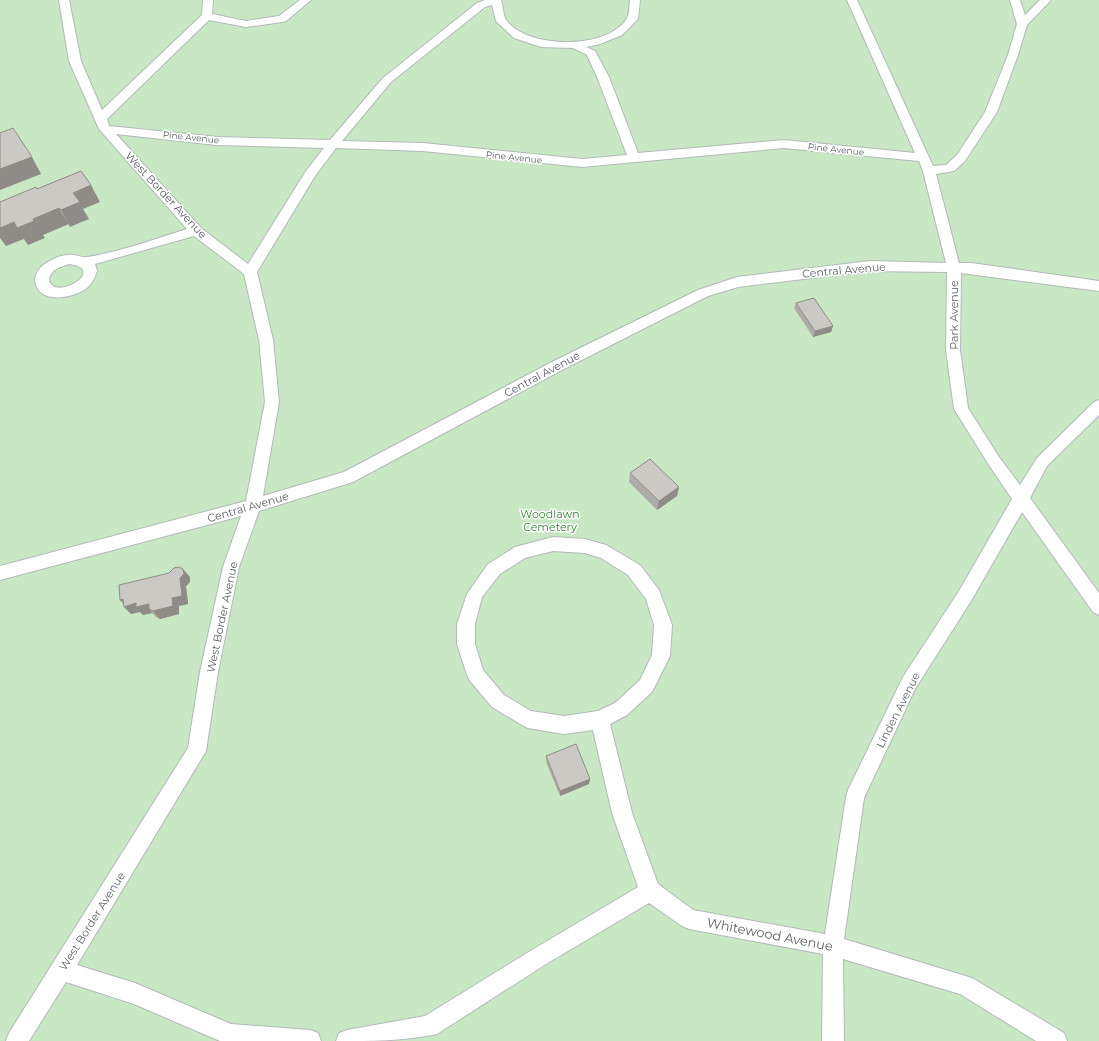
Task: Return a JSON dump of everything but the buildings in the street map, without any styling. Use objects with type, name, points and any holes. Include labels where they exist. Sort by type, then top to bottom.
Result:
[{"type":"lane","name":"West Border Avenue","points":[[17,1041],[197,751],[209,672],[231,567],[254,506],[272,402],[266,340],[250,272],[196,231],[102,124],[75,61],[64,0]]},
{"type":"lane","points":[[102,124],[208,16],[208,0]]},
{"type":"lane","points":[[208,16],[246,24],[282,19],[306,0]]},
{"type":"lane","points":[[250,272],[310,174],[332,145],[387,80],[481,5],[496,0],[496,10],[502,24],[527,40],[551,45],[576,46],[600,42],[626,28],[636,15],[636,0]]},
{"type":"lane","name":"Park Avenue","points":[[852,0],[929,171],[954,268],[953,350],[961,409],[994,461],[1099,607]]},
{"type":"lane","points":[[1015,0],[1022,24]]},
{"type":"lane","points":[[929,171],[950,168],[960,158],[991,112],[1013,55],[1022,24],[1046,0]]},
{"type":"lane","points":[[576,46],[591,53],[603,77],[634,158]]},
{"type":"lane","name":"Pine Avenue","points":[[102,124],[217,141],[332,145],[423,146],[582,163],[784,144],[923,158]]},
{"type":"lane","points":[[85,262],[122,253],[196,231]]},
{"type":"lane","name":"Central Avenue","points":[[0,573],[254,506],[348,477],[555,367],[703,293],[737,282],[870,266],[971,268],[1099,286]]},
{"type":"lane","name":"Linden Avenue","points":[[833,1041],[833,946],[855,797],[910,683],[965,596],[1042,462],[1099,406]]},
{"type":"lane","points":[[553,544],[585,546],[606,552],[634,570],[653,595],[663,625],[661,656],[646,686],[621,709],[600,720],[564,725],[528,719],[498,701],[476,675],[466,644],[466,624],[475,594],[494,569],[521,552],[553,544]]},
{"type":"lane","points":[[347,1041],[392,1037],[430,1026],[539,957],[650,891],[622,812],[600,720]]},
{"type":"lane","name":"Whitewood Avenue","points":[[650,891],[689,919],[833,946],[965,985],[1056,1041]]},
{"type":"lane","points":[[61,970],[135,994],[231,1035],[310,1041]]},
{"type":"green space","name":"Woodlawn Cemetery","points":[[0,0],[1099,0],[1099,1041],[0,1041]]}]
